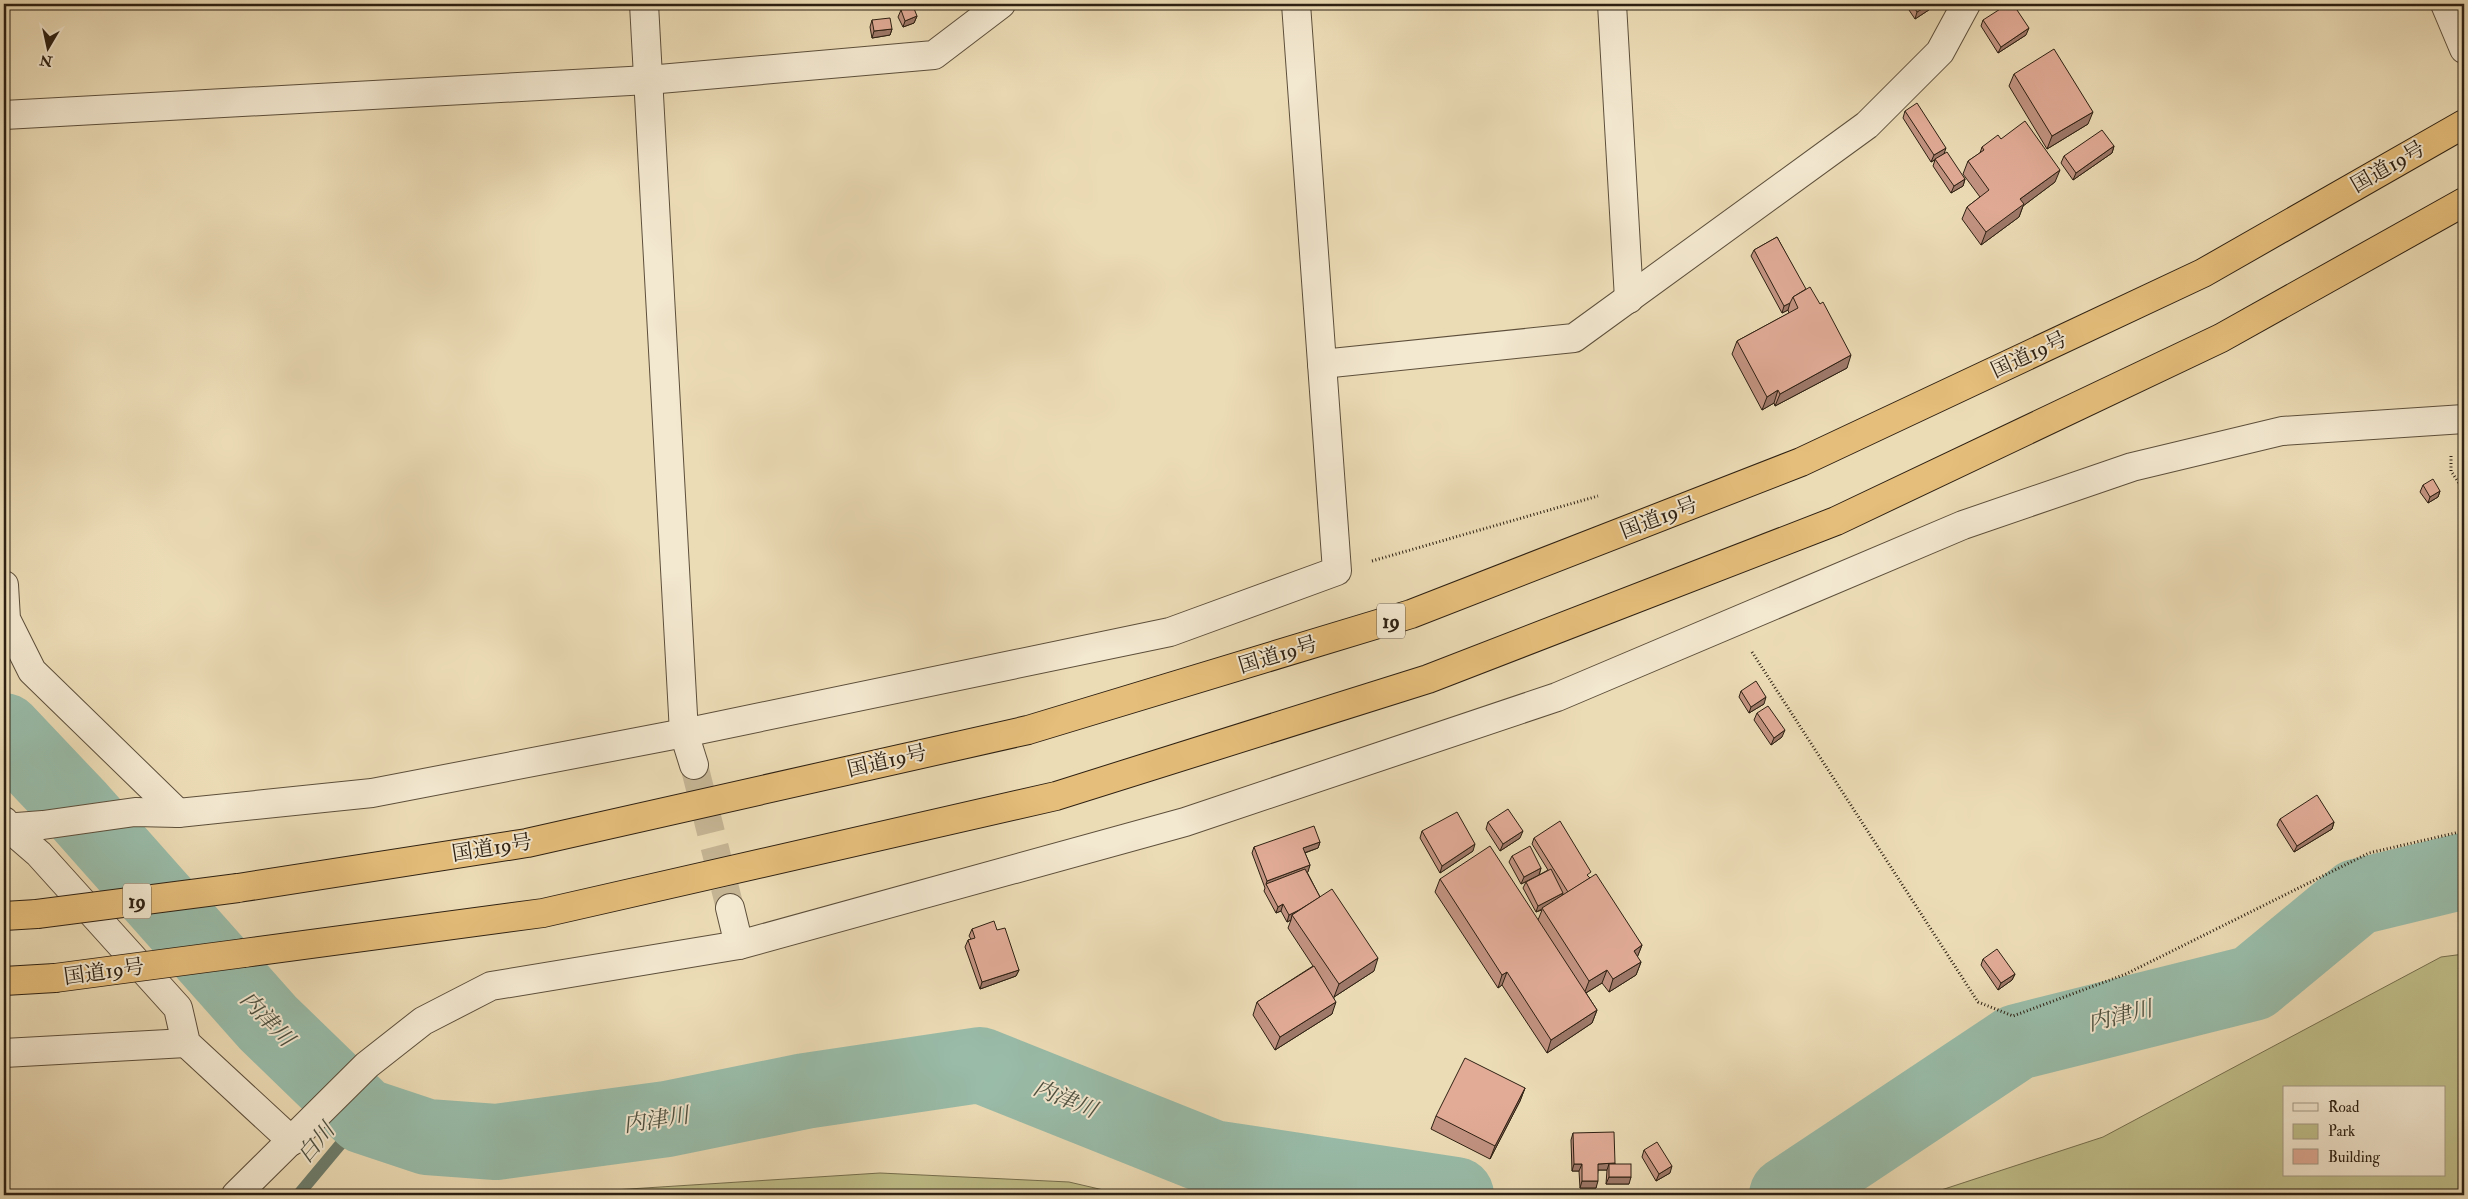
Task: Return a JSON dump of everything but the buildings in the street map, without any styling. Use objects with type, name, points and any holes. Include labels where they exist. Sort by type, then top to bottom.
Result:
[{"type":"highway","name":"国道19号","points":[[4,916],[37,914],[238,888],[527,843],[1028,730],[1411,614],[1801,462],[2203,273],[2464,124]]},
{"type":"highway","name":"国道19号","points":[[4,981],[55,978],[543,913],[1046,798],[1428,680],[1836,521],[2221,338],[2464,202]]},
{"type":"street","points":[[644,4],[684,733],[694,765]]},
{"type":"street","points":[[4,115],[648,80],[934,55],[1001,4]]},
{"type":"street","points":[[5,826],[43,825],[134,812],[178,813],[372,793],[684,733],[1170,632],[1337,571],[1296,4]]},
{"type":"street","points":[[1612,4],[1629,299]]},
{"type":"street","points":[[1322,364],[1574,338],[1867,125],[1940,52],[1966,4]]},
{"type":"street","points":[[2445,4],[2464,49]]},
{"type":"street","points":[[236,1195],[368,1065],[423,1021],[491,986],[738,945],[1185,822],[1557,697],[1963,525],[2132,467],[2282,431],[2464,419]]},
{"type":"street","points":[[4,585],[6,619],[32,671],[178,813]]},
{"type":"street","points":[[5,826],[39,854],[178,1008],[186,1043],[300,1133]]},
{"type":"street","points":[[730,908],[738,945]]},
{"type":"street","points":[[4,1053],[186,1043]]},
{"type":"path","points":[[1337,571],[1598,496]]},
{"type":"path","points":[[1733,622],[1978,1002],[2013,1016],[2126,974],[2369,853],[2464,831]]},
{"type":"green space","points":[[2464,954],[2464,1195],[1926,1195],[2103,1137],[2441,957]]},
{"type":"green space","points":[[880,1173],[1069,1182],[1125,1195],[535,1195]]},
{"type":"waterway","name":"内津川","points":[[4,731],[78,809],[268,1023],[364,1116],[427,1137],[496,1142],[667,1119],[805,1091],[980,1065],[1213,1158],[1456,1195]]},
{"type":"waterway","name":"内津川","points":[[1787,1195],[2017,1042],[2253,983],[2357,897],[2464,871]]},
{"type":"waterway","name":"白川","points":[[298,1195],[364,1116]]},
{"type":"tunnel","points":[[694,765],[730,908]]}]
